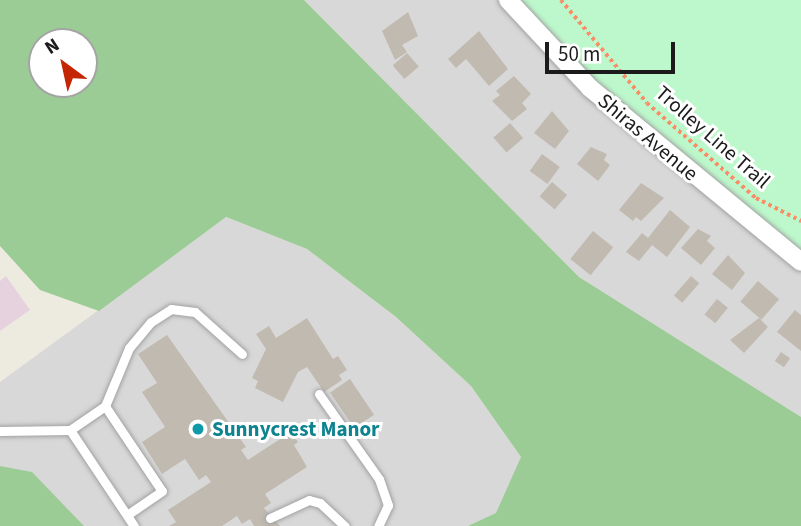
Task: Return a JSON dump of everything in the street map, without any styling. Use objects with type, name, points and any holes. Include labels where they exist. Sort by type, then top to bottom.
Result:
[{"type":"street","name":"Shiras Avenue","points":[[508,0],[600,97],[801,262]]},
{"type":"lane","points":[[0,431],[70,430],[106,406],[130,348],[151,322],[171,309],[195,312],[242,354]]},
{"type":"lane","points":[[319,394],[379,479],[388,505],[378,526]]},
{"type":"lane","points":[[106,406],[162,491],[127,515]]},
{"type":"lane","points":[[70,430],[134,526]]},
{"type":"lane","points":[[270,518],[309,500],[320,503],[345,526]]},
{"type":"path","name":"Trolley Line Trail","points":[[561,0],[647,103],[756,198],[801,221]]},
{"type":"shaded area","points":[[304,0],[512,0],[801,262],[801,428],[579,277]]},
{"type":"shaded area","points":[[226,217],[307,249],[396,317],[471,386],[521,457],[556,526],[6,526],[0,517],[0,382]]},
{"type":"shaded area","points":[[6,276],[30,310],[0,331],[0,281]]},
{"type":"green space","points":[[0,0],[304,0],[579,277],[801,417],[801,526],[468,526],[496,513],[521,457],[471,386],[396,317],[307,249],[226,217],[99,311],[40,290],[0,246]]},
{"type":"green space","points":[[508,0],[801,0],[801,262],[646,137]]},
{"type":"green space","points":[[0,466],[32,472],[84,526],[0,526]]},
{"type":"building","points":[[408,12],[418,36],[402,45],[407,52],[395,60],[382,31]]},
{"type":"building","points":[[479,31],[508,69],[489,86],[466,59],[456,68],[448,59]]},
{"type":"building","points":[[407,53],[419,67],[404,79],[393,65]]},
{"type":"building","points":[[514,76],[531,94],[522,103],[527,109],[512,121],[492,101],[500,95],[496,91]]},
{"type":"building","points":[[552,111],[569,131],[555,149],[534,133]]},
{"type":"building","points":[[510,123],[523,138],[507,153],[493,137]]},
{"type":"building","points":[[591,147],[607,154],[604,160],[610,165],[598,181],[577,164]]},
{"type":"building","points":[[542,154],[560,167],[547,184],[530,171]]},
{"type":"building","points":[[552,182],[567,195],[555,209],[540,196]]},
{"type":"building","points":[[641,183],[664,198],[641,221],[636,217],[633,221],[619,210]]},
{"type":"building","points":[[670,210],[690,227],[667,257],[652,245],[639,261],[626,252],[642,233],[648,238]]},
{"type":"building","points":[[698,229],[711,236],[707,241],[715,248],[701,265],[681,248]]},
{"type":"building","points":[[593,231],[613,247],[591,275],[570,259]]},
{"type":"building","points":[[728,255],[745,273],[732,290],[712,274]]},
{"type":"building","points":[[691,276],[699,283],[682,303],[674,296]]},
{"type":"building","points":[[758,281],[779,299],[761,320],[740,301]]},
{"type":"building","points":[[717,299],[728,308],[715,323],[704,315]]},
{"type":"building","points":[[795,310],[801,315],[801,351],[777,332]]},
{"type":"building","points":[[307,318],[333,359],[338,356],[347,370],[339,375],[342,380],[324,392],[307,367],[298,372],[283,402],[255,388],[258,381],[252,378],[266,349],[256,334],[269,326],[276,338]]},
{"type":"building","points":[[759,318],[768,327],[744,353],[730,340]]},
{"type":"building","name":"Sunnycrest Manor","points":[[167,335],[246,447],[241,450],[248,460],[291,432],[298,442],[294,445],[307,467],[265,494],[271,503],[264,508],[280,526],[254,526],[250,519],[242,524],[237,516],[222,526],[169,526],[176,522],[168,510],[211,482],[206,475],[199,480],[185,459],[162,474],[142,442],[165,427],[142,392],[157,383],[138,354]]},
{"type":"building","points":[[781,352],[790,358],[784,367],[775,361]]},
{"type":"building","points":[[350,379],[374,415],[354,428],[330,392]]},
{"type":"place","name":"Sunnycrest Manor","points":[[198,429]]}]
